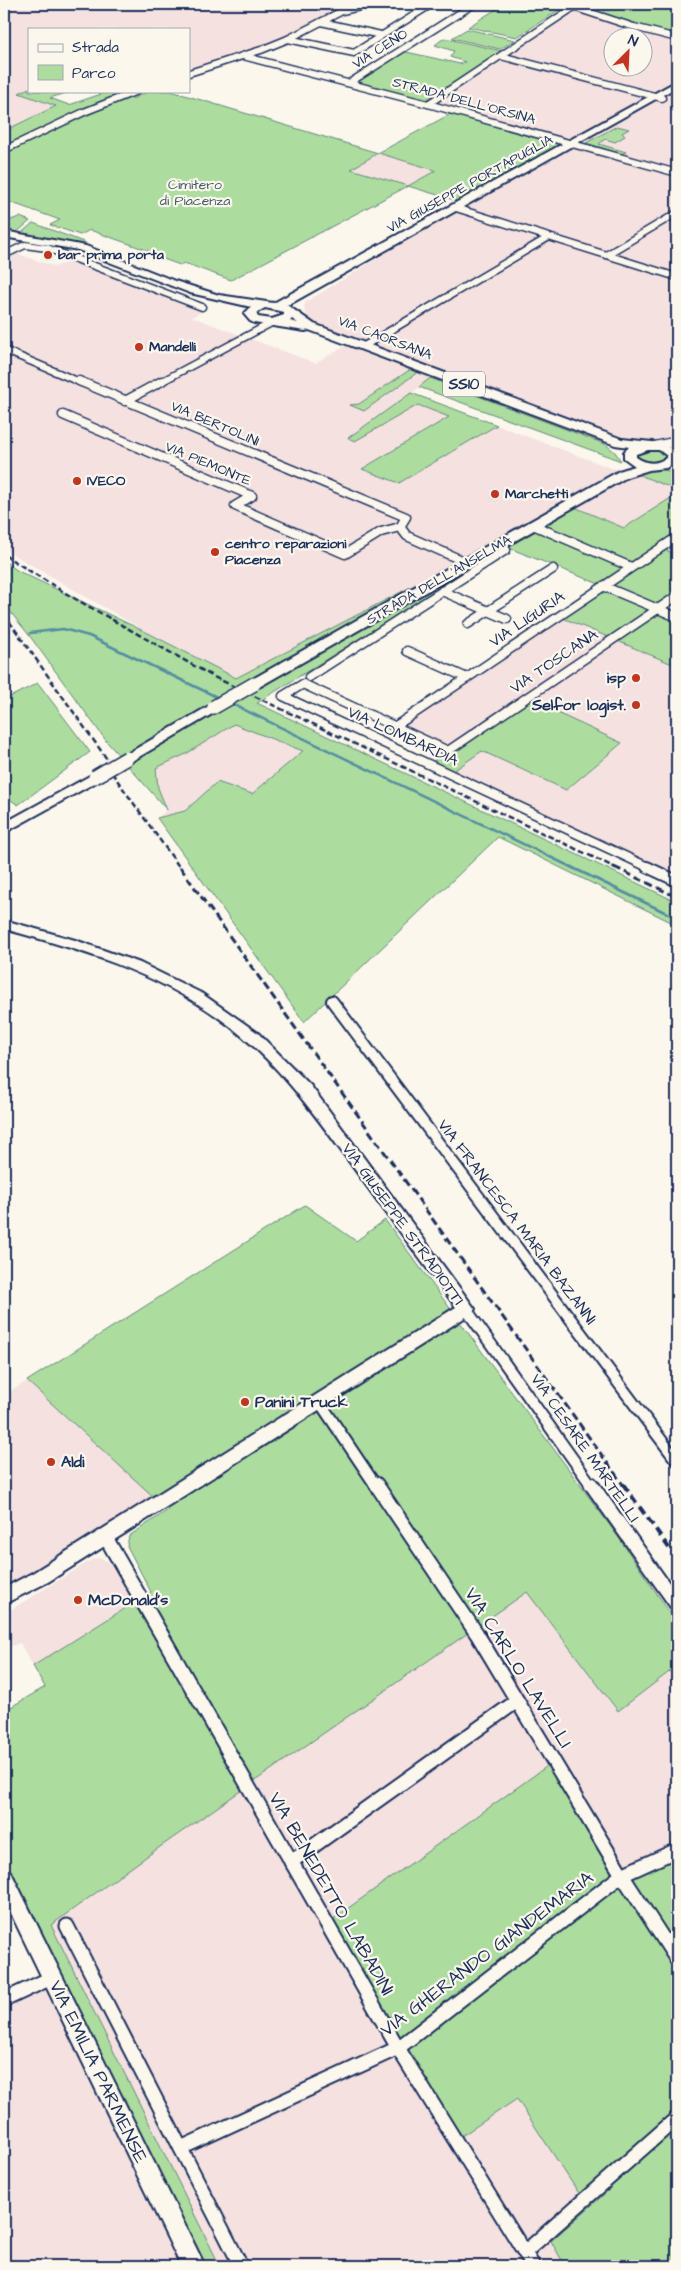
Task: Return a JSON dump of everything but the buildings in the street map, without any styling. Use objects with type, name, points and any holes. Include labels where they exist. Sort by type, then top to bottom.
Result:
[{"type":"main road","name":"VIA GIUSEPPE PORTAPUGLIA","points":[[659,97],[677,84]]},
{"type":"main road","name":"VIA GIUSEPPE PORTAPUGLIA","points":[[290,312],[294,305],[459,209],[659,97],[677,89]]},
{"type":"main road","name":"VIA GIUSEPPE PORTAPUGLIA","points":[[269,305],[286,302],[459,209]]},
{"type":"main road","name":"SS10","points":[[4,234],[80,248],[199,292],[240,303],[269,305],[290,312]]},
{"type":"main road","name":"SS10","points":[[4,240],[33,242],[76,250],[196,295],[239,307],[256,322],[276,322]]},
{"type":"main road","points":[[256,322],[254,309],[269,305]]},
{"type":"main road","points":[[276,322],[288,318],[290,312]]},
{"type":"main road","name":"VIA CAORSANA","points":[[290,312],[303,322],[364,346],[619,442],[642,446]]},
{"type":"main road","name":"VIA CAORSANA","points":[[276,322],[308,329],[571,428],[620,447],[631,458]]},
{"type":"main road","name":"SS10","points":[[642,446],[655,446],[675,454],[669,463],[653,466]]},
{"type":"main road","name":"STRADA DELL'ANSELMA","points":[[622,474],[631,458],[633,450],[642,446]]},
{"type":"main road","name":"SS10","points":[[631,458],[653,466],[677,469]]},
{"type":"main road","name":"STRADA DELL'ANSELMA","points":[[4,829],[622,474],[653,466]]},
{"type":"main road","name":"VIA GIUSEPPE STRADIOTTI","points":[[4,924],[93,950],[150,973],[203,1001],[250,1034],[305,1090],[466,1309],[41,1577],[4,1597]]},
{"type":"main road","name":"VIA GIUSEPPE STRADIOTTI","points":[[4,1605],[32,1586],[41,1577]]},
{"type":"main road","name":"VIA EMILIA PARMENSE","points":[[4,1878],[51,1978],[193,2266]]},
{"type":"street","points":[[190,73],[288,39],[342,11],[373,4]]},
{"type":"street","points":[[288,39],[354,53],[432,4]]},
{"type":"street","name":"VIA CENO","points":[[349,83],[474,4]]},
{"type":"street","points":[[564,4],[634,27],[677,38]]},
{"type":"street","points":[[428,104],[574,7]]},
{"type":"street","points":[[321,22],[382,36]]},
{"type":"street","name":"STRADA DELL'ORSINA","points":[[243,56],[428,104],[677,173]]},
{"type":"street","points":[[501,56],[659,97]]},
{"type":"street","points":[[4,150],[84,112],[134,92]]},
{"type":"street","points":[[459,209],[677,277]]},
{"type":"street","points":[[606,255],[677,213]]},
{"type":"street","points":[[364,346],[549,237]]},
{"type":"street","points":[[4,256],[25,245],[47,248],[202,307]]},
{"type":"street","points":[[125,401],[256,322]]},
{"type":"street","name":"VIA BERTOLINI","points":[[4,350],[406,517],[400,527]]},
{"type":"street","name":"VIA PIEMONTE","points":[[63,416],[252,496],[235,506],[346,554],[380,532],[400,527]]},
{"type":"street","points":[[655,446],[677,442]]},
{"type":"street","points":[[533,525],[631,567]]},
{"type":"street","points":[[400,527],[407,536],[468,563]]},
{"type":"street","name":"VIA LIGURIA","points":[[394,727],[677,537]]},
{"type":"street","points":[[310,677],[506,550]]},
{"type":"street","points":[[468,624],[553,569]]},
{"type":"street","points":[[603,586],[677,617]]},
{"type":"street","points":[[442,591],[507,619]]},
{"type":"street","name":"VIA TOSCANA","points":[[448,751],[677,596]]},
{"type":"street","points":[[407,651],[467,678]]},
{"type":"street","name":"VIA LOMBARDIA","points":[[448,751],[303,684],[283,696],[677,881]]},
{"type":"street","name":"VIA FRANCESCA MARIA BAZANNI","points":[[332,1000],[677,1461]]},
{"type":"street","name":"VIA CESARE MARTELLI","points":[[466,1309],[677,1605]]},
{"type":"street","name":"VIA CARLO LAVELLI","points":[[319,1402],[477,1634],[622,1875],[677,1960]]},
{"type":"street","name":"VIA BENEDETTO LABADINI","points":[[105,1536],[398,2048],[533,2266]]},
{"type":"street","points":[[291,1862],[517,1701]]},
{"type":"street","name":"VIA GHERANDO GIANDEMARIA","points":[[181,2148],[398,2048],[622,1875],[677,1850]]},
{"type":"street","points":[[67,1926],[242,2266]]},
{"type":"street","points":[[4,2000],[51,1978]]},
{"type":"street","points":[[525,2252],[677,2118]]},
{"type":"shaded area","points":[[4,4],[345,5],[343,11],[287,39],[197,70],[190,67],[190,28],[28,28],[28,89],[20,93],[56,106],[4,131]]},
{"type":"shaded area","points":[[574,7],[644,28],[604,28],[604,78],[654,78],[654,31],[677,38],[677,439],[639,441],[617,436],[333,332],[307,318],[304,307],[306,302],[460,208],[575,144],[427,104]]},
{"type":"shaded area","points":[[378,153],[436,170],[408,186],[350,168]]},
{"type":"shaded area","points":[[12,252],[56,267],[69,261],[201,312],[192,317],[315,363],[346,346],[411,369],[359,404],[351,405],[364,411],[418,372],[430,378],[412,393],[611,468],[632,472],[677,490],[677,494],[624,528],[572,506],[466,571],[453,565],[236,678],[150,634],[4,549],[4,256]]},
{"type":"shaded area","points":[[558,616],[677,666],[677,882],[449,774],[482,751],[566,790],[622,744],[449,751],[396,727]]},
{"type":"shaded area","points":[[234,724],[303,751],[252,794],[217,782],[185,811],[157,818],[167,810],[158,788],[156,768],[186,754]]},
{"type":"shaded area","points":[[27,1381],[155,1498],[4,1593],[4,1395]]},
{"type":"shaded area","points":[[101,1558],[112,1564],[135,1602],[33,1666],[20,1643],[11,1646],[4,1631],[4,1614],[93,1559]]},
{"type":"shaded area","points":[[527,1591],[618,1711],[677,1666],[677,2266],[220,2266],[51,1925]]},
{"type":"shaded area","points":[[54,1977],[192,2261],[179,2266],[4,2266],[4,2000]]},
{"type":"green space","points":[[504,4],[531,4],[559,10],[517,37],[468,27]]},
{"type":"green space","points":[[561,4],[677,4],[677,38],[654,31],[654,28],[643,28]]},
{"type":"green space","points":[[467,29],[515,40],[500,49],[452,38]]},
{"type":"green space","points":[[444,38],[506,52],[428,103],[349,83],[402,51],[460,64],[465,62],[450,57],[454,51],[435,45]]},
{"type":"green space","points":[[28,88],[28,92],[69,92],[50,98],[69,105],[107,92],[136,92],[4,147],[4,131],[56,106],[19,93]]},
{"type":"green space","name":"Cimitero di Piacenza","points":[[148,92],[174,92],[378,153],[351,169],[408,186],[231,280],[184,263],[180,265],[152,255],[155,253],[90,230],[80,235],[50,225],[60,220],[4,200],[4,154],[126,97],[132,99]]},
{"type":"green space","points":[[456,111],[571,143],[464,203],[408,186],[435,170],[378,153]]},
{"type":"green space","points":[[617,126],[629,129],[622,133],[625,136],[615,142],[605,139],[599,144],[626,152],[622,154],[586,143]]},
{"type":"green space","points":[[20,217],[30,221],[15,234],[4,231],[4,222]]},
{"type":"green space","points":[[33,223],[86,243],[81,246],[19,235]]},
{"type":"green space","points":[[411,369],[418,372],[364,411],[350,405],[359,404]]},
{"type":"green space","points":[[430,378],[605,444],[615,452],[621,461],[419,387]]},
{"type":"green space","points":[[411,393],[497,425],[399,483],[362,469],[449,417],[418,405],[355,441],[348,438]]},
{"type":"green space","points":[[652,447],[670,455],[660,464],[636,461],[633,452]]},
{"type":"green space","points":[[655,468],[677,473],[677,490],[632,472]]},
{"type":"green space","points":[[677,494],[677,537],[661,548],[677,555],[677,597],[658,610],[677,618],[677,666],[558,616],[604,586],[504,546],[572,506],[624,528]]},
{"type":"green space","points":[[4,561],[18,571],[150,634],[236,678],[453,565],[466,571],[257,703],[677,902],[677,925],[498,837],[304,1022],[157,818],[185,811],[217,782],[252,794],[303,751],[234,724],[186,754],[156,768],[158,788],[167,810],[107,742],[4,604]]},
{"type":"green space","points":[[38,683],[90,752],[18,805],[4,795],[4,700]]},
{"type":"green space","points":[[525,698],[622,743],[566,790],[482,751],[449,774],[429,764]]},
{"type":"green space","points":[[305,1205],[356,1241],[385,1220],[614,1531],[677,1623],[677,1666],[618,1711],[527,1592],[157,1849],[51,1925],[220,2266],[179,2266],[192,2261],[31,1936],[4,1872],[4,1711],[45,1687],[33,1666],[151,1592],[127,1546],[129,1536],[168,1510],[27,1381]]},
{"type":"green space","points":[[550,1764],[623,1877],[677,1853],[677,2266],[565,2266],[551,2241],[609,2190],[580,2195],[517,2099],[454,2141],[326,1924]]},
{"type":"waterway","points":[[30,633],[63,629],[89,636],[219,698]]},
{"type":"waterway","points":[[230,703],[573,868]]},
{"type":"waterway","points":[[571,867],[677,918]]},
{"type":"railway","points":[[4,555],[72,597],[214,677],[616,868]]},
{"type":"railway","points":[[4,614],[109,762]]},
{"type":"railway","points":[[112,773],[180,868]]},
{"type":"railway","points":[[180,867],[624,1486]]},
{"type":"railway","points":[[614,867],[677,897]]},
{"type":"railway","points":[[623,1484],[677,1559]]},
{"type":"place","name":"bar prima porta","points":[[48,255]]},
{"type":"place","name":"Mandelli","points":[[139,347]]},
{"type":"place","name":"IVECO","points":[[77,481]]},
{"type":"place","name":"Marchetti","points":[[495,494]]},
{"type":"place","name":"centro reparazioni Piacenza","points":[[215,552]]},
{"type":"place","name":"isp","points":[[636,678]]},
{"type":"place","name":"Selfor logist.","points":[[636,705]]},
{"type":"place","name":"Panini Truck","points":[[245,1402]]},
{"type":"place","name":"Aldi","points":[[51,1462]]},
{"type":"place","name":"McDonald's","points":[[78,1600]]}]
